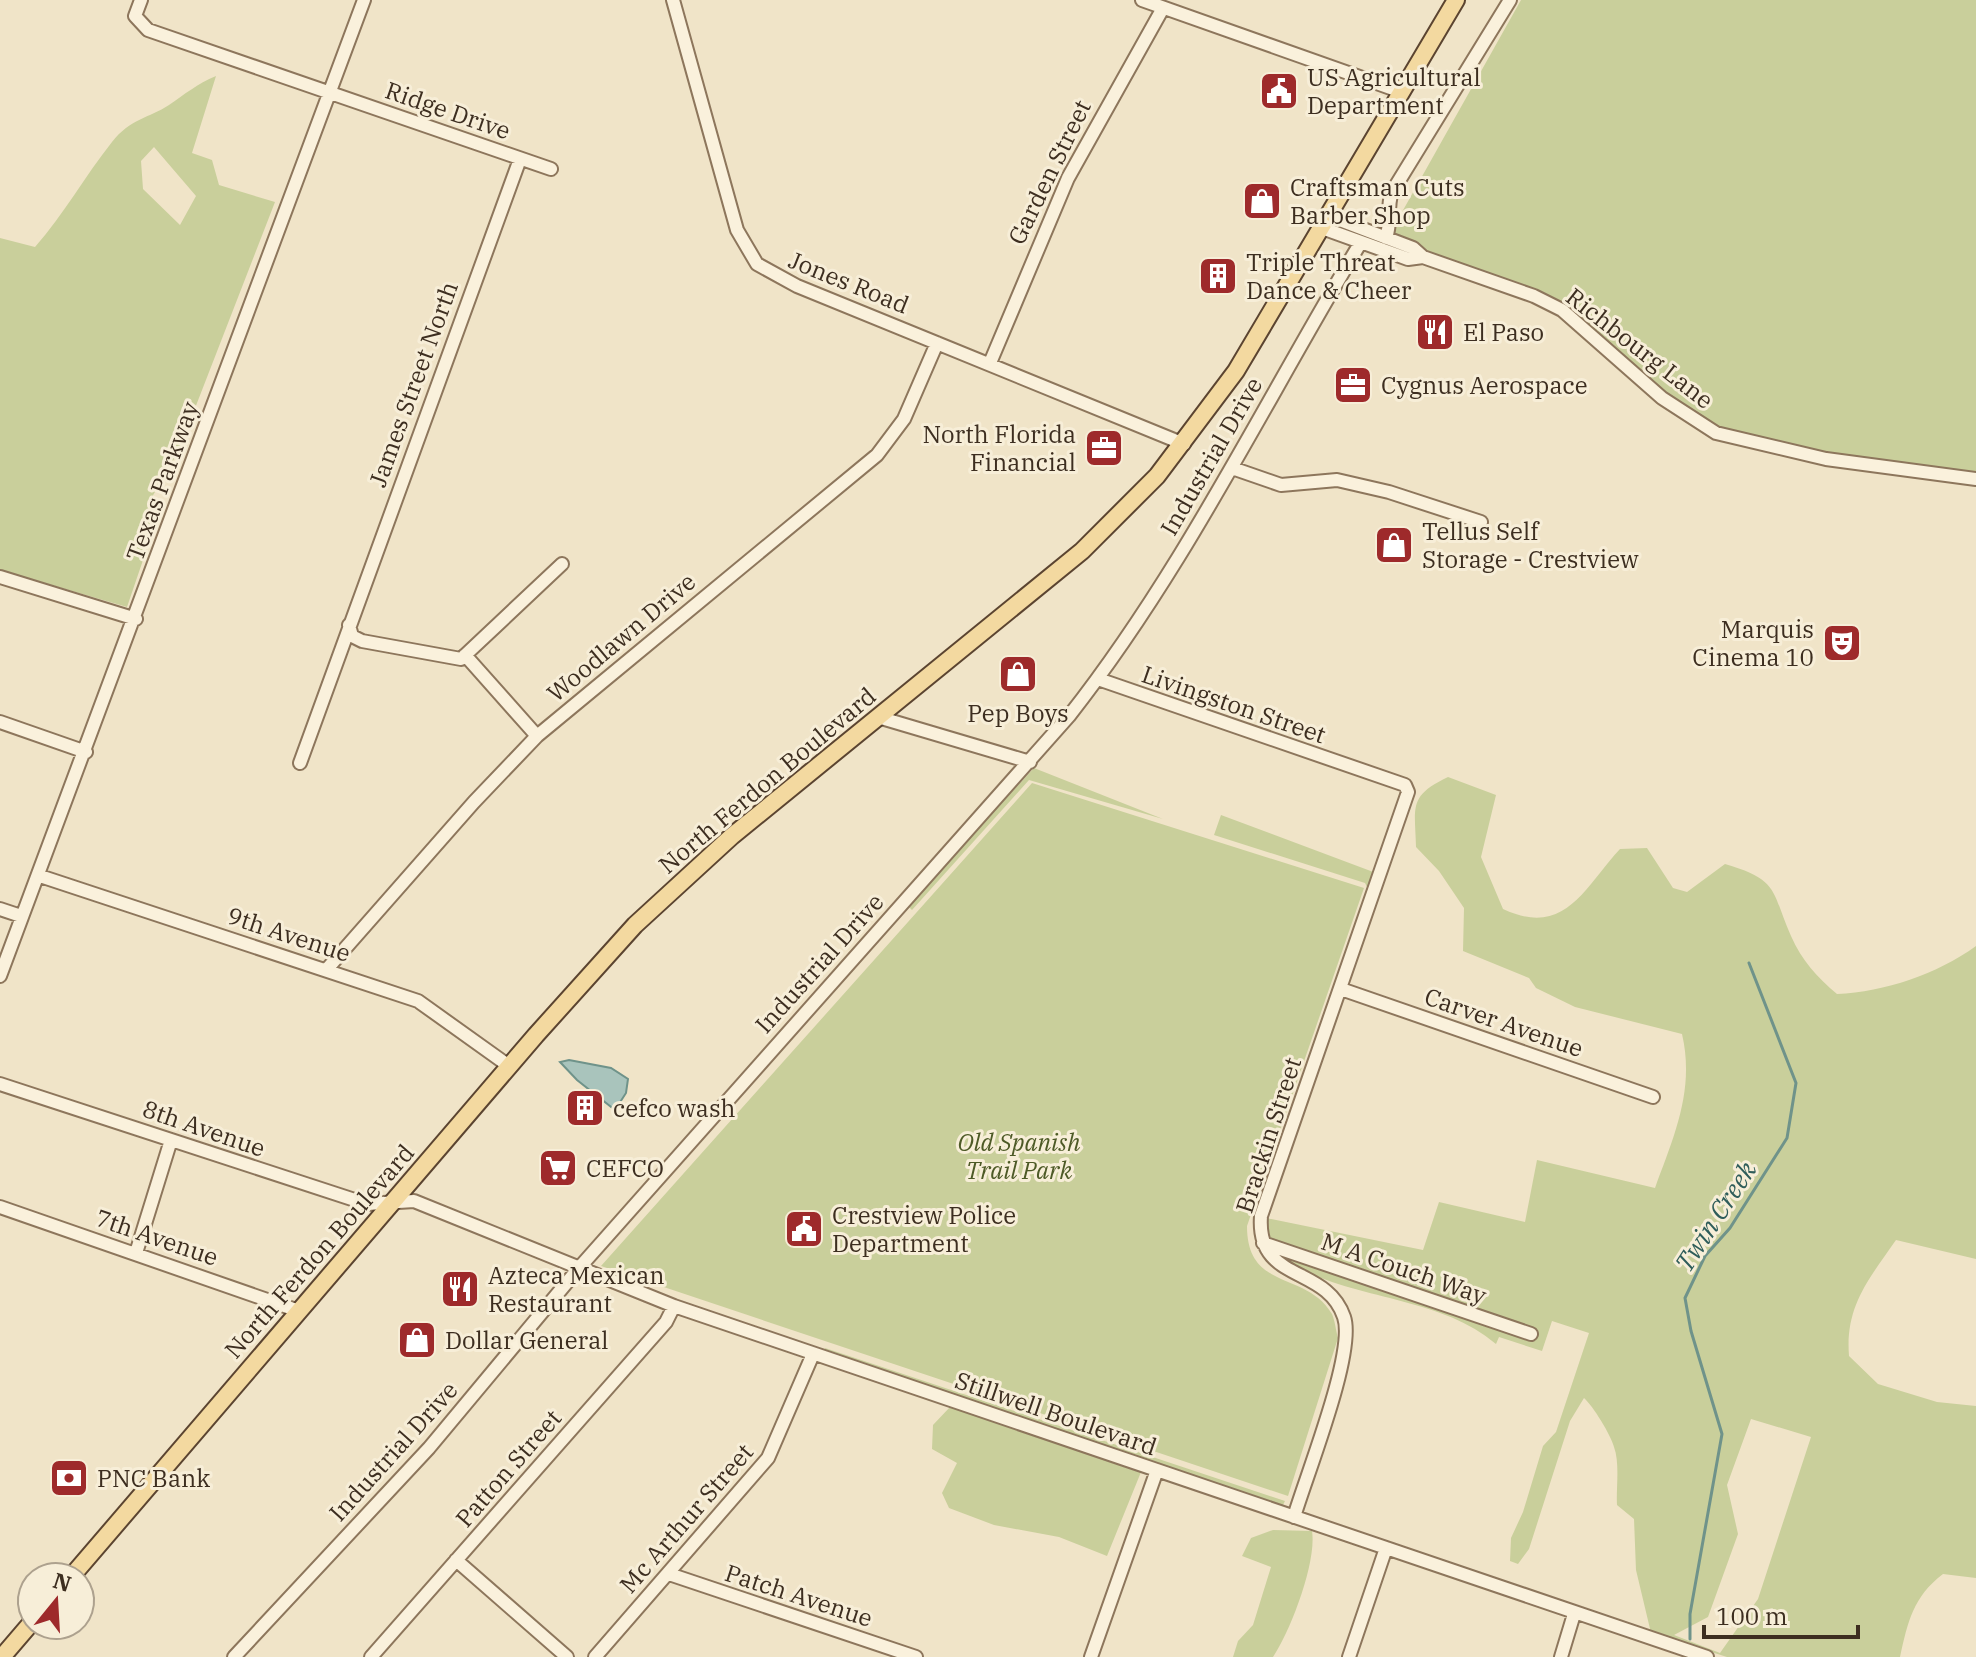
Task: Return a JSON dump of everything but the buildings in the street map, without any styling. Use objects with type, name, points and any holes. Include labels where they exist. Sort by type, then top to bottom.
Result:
[{"type":"main road","name":"North Ferdon Boulevard","points":[[85,1561],[509,1066],[635,925],[732,836],[1082,551],[1184,444],[1236,371],[1456,0]]},
{"type":"main road","points":[[2,1657],[16,1641]]},
{"type":"street","name":"Texas Parkway","points":[[0,976],[136,619],[364,0]]},
{"type":"street","name":"Jones Road","points":[[673,0],[737,230],[753,260],[772,275],[1184,444]]},
{"type":"street","points":[[1142,0],[1172,6],[1402,92]]},
{"type":"street","points":[[1386,238],[1388,203],[1392,192],[1510,0]]},
{"type":"street","name":"Ridge Drive","points":[[138,1],[135,16],[148,30],[551,169]]},
{"type":"street","name":"Garden Street","points":[[990,363],[1068,178],[1172,6]]},
{"type":"street","name":"James Street North","points":[[300,763],[520,159]]},
{"type":"street","name":"Richbourg Lane","points":[[1326,222],[1413,248],[1423,257],[1534,296],[1562,310],[1662,398],[1716,433],[1826,459],[1976,479]]},
{"type":"street","name":"Richbourg Lane","points":[[1326,222],[1361,242],[1408,259],[1423,257]]},
{"type":"street","name":"Industrial Drive","points":[[234,1657],[429,1448],[579,1268],[1030,762],[1098,679],[1130,634],[1232,468],[1361,242]]},
{"type":"street","name":"Woodlawn Drive","points":[[327,969],[417,865],[537,736],[877,455],[904,419],[937,343]]},
{"type":"street","points":[[1232,468],[1281,485],[1337,480],[1389,492],[1481,522]]},
{"type":"street","points":[[349,625],[352,636],[362,641],[454,660],[465,655],[562,564]]},
{"type":"street","points":[[0,577],[136,619]]},
{"type":"street","points":[[465,655],[537,736]]},
{"type":"street","name":"Livingston Street","points":[[1098,679],[1357,770]]},
{"type":"street","points":[[878,717],[1030,762]]},
{"type":"street","points":[[0,722],[86,752]]},
{"type":"street","name":"Brackin Street","points":[[1294,1517],[1344,1354],[1345,1324],[1335,1300],[1324,1288],[1278,1263],[1263,1243],[1261,1216],[1408,792],[1405,785],[1357,770]]},
{"type":"street","name":"9th Avenue","points":[[40,876],[327,969],[430,1007],[509,1066]]},
{"type":"street","points":[[0,909],[21,916]]},
{"type":"street","name":"Carver Avenue","points":[[1341,989],[1653,1097]]},
{"type":"street","name":"8th Avenue","points":[[0,1084],[367,1204],[395,1201]]},
{"type":"street","points":[[136,1253],[171,1140]]},
{"type":"street","name":"Stillwell Boulevard","points":[[395,1201],[414,1201],[674,1306],[1707,1657]]},
{"type":"street","name":"7th Avenue","points":[[0,1207],[299,1311]]},
{"type":"street","name":"M A Couch Way","points":[[1263,1243],[1531,1334]]},
{"type":"street","name":"Patton Street","points":[[371,1657],[666,1322],[674,1306]]},
{"type":"street","name":"Mc Arthur Street","points":[[595,1657],[768,1458],[813,1354]]},
{"type":"street","points":[[1091,1657],[1157,1470]]},
{"type":"street","points":[[1349,1657],[1386,1548]]},
{"type":"street","points":[[456,1560],[567,1657]]},
{"type":"street","name":"Patch Avenue","points":[[669,1574],[916,1657]]},
{"type":"street","points":[[1561,1657],[1574,1614]]},
{"type":"green space","points":[[1521,0],[1976,0],[1976,473],[1827,453],[1718,427],[1665,393],[1565,305],[1536,290],[1421,252],[1388,237]]},
{"type":"green space","points":[[216,76],[192,153],[212,160],[219,185],[275,202],[178,452],[148,504],[155,525],[127,607],[0,570],[0,238],[35,247],[119,134]],"holes":[[[154,147],[196,196],[180,225],[143,189],[141,161]]]},
{"type":"green space","points":[[1034,768],[1163,819],[1029,780],[912,910],[907,905]]},
{"type":"green space","points":[[1448,777],[1496,795],[1481,857],[1503,909],[1524,916],[1542,917],[1558,913],[1584,893],[1620,849],[1647,848],[1673,888],[1687,892],[1725,864],[1765,882],[1776,898],[1805,961],[1837,994],[1873,990],[1910,980],[1945,965],[1976,946],[1976,1259],[1896,1240],[1861,1294],[1849,1338],[1849,1356],[1878,1384],[1937,1402],[1976,1406],[1976,1578],[1943,1574],[1933,1583],[1913,1611],[1900,1657],[1727,1657],[1651,1633],[1636,1570],[1634,1519],[1617,1505],[1616,1453],[1601,1421],[1584,1398],[1570,1421],[1529,1549],[1518,1564],[1510,1561],[1511,1538],[1523,1512],[1543,1446],[1556,1432],[1589,1333],[1552,1321],[1542,1351],[1499,1337],[1496,1344],[1472,1327],[1445,1315],[1329,1281],[1302,1270],[1276,1254],[1533,1341],[1537,1330],[1267,1238],[1266,1218],[1423,1250],[1439,1202],[1525,1222],[1537,1160],[1655,1188],[1684,1094],[1686,1074],[1682,1034],[1575,1007],[1536,988],[1529,978],[1463,951],[1464,908],[1439,871],[1416,847],[1417,804],[1426,790]],"holes":[[[1751,1419],[1811,1437],[1758,1599],[1720,1653],[1674,1635],[1708,1617],[1738,1534],[1727,1485]]]},
{"type":"green space","name":"Old Spanish Trail Park","points":[[1032,783],[1364,888],[1247,1226],[1250,1247],[1257,1261],[1267,1271],[1321,1300],[1332,1314],[1338,1338],[1288,1496],[601,1266]]},
{"type":"green space","points":[[1221,815],[1376,873],[1298,1092],[1368,889],[1365,883],[1214,835]]},
{"type":"green space","points":[[825,1348],[1285,1501],[1283,1505],[824,1351]]},
{"type":"green space","points":[[950,1407],[1141,1472],[1107,1556],[1059,1537],[994,1525],[949,1508],[942,1493],[957,1463],[932,1449],[933,1425]]},
{"type":"green space","points":[[1273,1530],[1312,1531],[1310,1560],[1301,1596],[1273,1657],[1233,1657],[1238,1641],[1253,1625],[1271,1567],[1242,1556],[1251,1538]]},
{"type":"water","points":[[569,1060],[611,1068],[628,1079],[626,1093],[615,1110],[560,1062]]},
{"type":"waterway","name":"Twin Creek","points":[[1690,1639],[1690,1614],[1722,1434],[1691,1331],[1685,1298],[1705,1256],[1730,1228],[1787,1138],[1796,1083],[1749,963]]},
{"type":"place","name":"US Agricultural Department","points":[[1279,91]]},
{"type":"place","name":"Craftsman Cuts Barber Shop","points":[[1262,201]]},
{"type":"place","name":"Triple Threat Dance & Cheer","points":[[1218,276]]},
{"type":"place","name":"El Paso","points":[[1435,332]]},
{"type":"place","name":"Cygnus Aerospace","points":[[1353,385]]},
{"type":"place","name":"North Florida Financial","points":[[1104,448]]},
{"type":"place","name":"Tellus Self Storage - Crestview","points":[[1394,545]]},
{"type":"place","name":"Marquis Cinema 10","points":[[1842,643]]},
{"type":"place","name":"Pep Boys","points":[[1018,674]]},
{"type":"place","name":"cefco wash","points":[[585,1108]]},
{"type":"place","name":"CEFCO","points":[[558,1168]]},
{"type":"place","name":"Crestview Police Department","points":[[804,1229]]},
{"type":"place","name":"Azteca Mexican Restaurant","points":[[460,1289]]},
{"type":"place","name":"Dollar General","points":[[417,1340]]},
{"type":"place","name":"PNC Bank","points":[[69,1478]]}]
